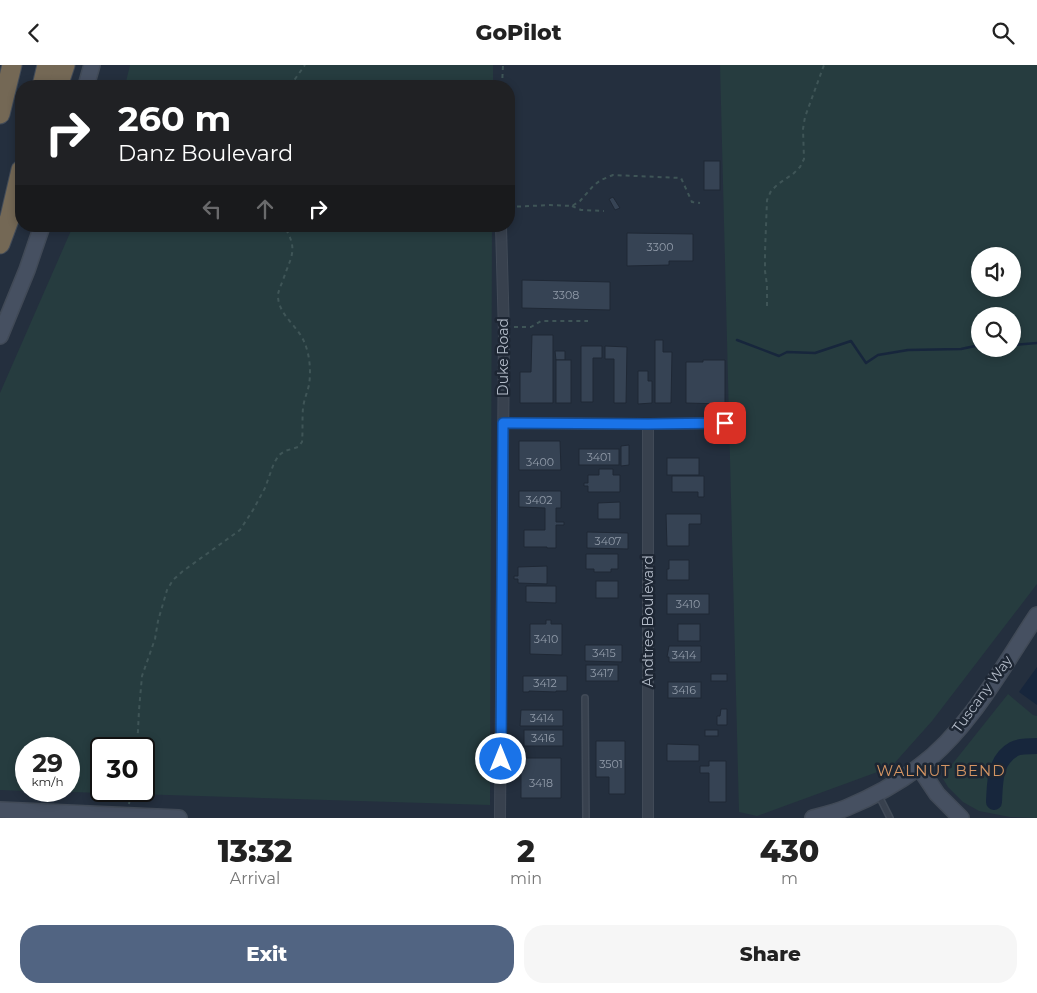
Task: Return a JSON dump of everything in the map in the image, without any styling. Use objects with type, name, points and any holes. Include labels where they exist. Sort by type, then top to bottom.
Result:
[{"type":"highway","points":[[0,114],[12,65]]},
{"type":"highway","points":[[43,80],[47,65]]},
{"type":"highway","points":[[60,80],[65,65]]},
{"type":"highway","points":[[10,217],[15,196]]},
{"type":"highway","points":[[0,244],[15,206]]},
{"type":"main road","points":[[88,80],[92,65]]},
{"type":"main road","points":[[0,336],[27,270],[40,232]]},
{"type":"main road","name":"Tuscany Way","points":[[814,818],[846,808],[878,793],[919,767],[943,746],[970,715],[1037,615]]},
{"type":"main road","points":[[919,767],[937,794],[961,818]]},
{"type":"main road","points":[[0,810],[90,816],[179,818]]},
{"type":"street","name":"Duke Road","points":[[500,818],[504,326],[501,232]]},
{"type":"street","points":[[503,423],[725,423]]},
{"type":"street","name":"Andtree Boulevard","points":[[648,424],[648,818]]},
{"type":"lane","points":[[585,698],[586,818]]},
{"type":"lane","points":[[878,793],[890,818]]},
{"type":"path","points":[[294,80],[305,65]]},
{"type":"path","points":[[502,80],[503,65]]},
{"type":"path","points":[[767,306],[768,285],[765,271],[765,252],[767,199],[771,191],[800,167],[804,159],[804,123],[824,65]]},
{"type":"path","points":[[515,206],[572,205],[580,201],[594,185],[613,175],[681,178],[692,202],[700,203]]},
{"type":"path","points":[[572,205],[581,210],[604,211]]},
{"type":"path","points":[[137,737],[142,676],[155,639],[167,590],[173,580],[240,530],[265,488],[279,455],[298,447],[302,442],[303,406],[309,385],[310,368],[305,343],[286,317],[279,303],[278,293],[291,259],[293,248],[288,232]]},
{"type":"path","points":[[504,326],[531,327],[541,321],[588,321]]},
{"type":"green space","points":[[130,65],[493,65],[493,80],[126,80]]},
{"type":"green space","points":[[720,65],[1037,65],[1037,584],[932,721],[891,767],[757,816],[739,812]]},
{"type":"green space","points":[[70,232],[492,232],[490,805],[155,795],[155,737],[90,737],[90,793],[80,792],[80,737],[15,737],[15,791],[0,790],[0,393]]},
{"type":"green space","points":[[1008,694],[1033,715],[1037,716],[1037,818],[1010,817],[979,811],[963,802],[948,787],[942,777]]},
{"type":"water","points":[[1037,667],[1037,705],[1019,692]]},
{"type":"building","points":[[704,161],[720,161],[720,190],[704,190]]},
{"type":"building","points":[[613,197],[620,208],[615,210],[609,199]]},
{"type":"building","points":[[627,233],[693,234],[693,261],[669,261],[669,265],[627,266]]},
{"type":"building","points":[[522,280],[610,282],[610,310],[522,308]]},
{"type":"building","points":[[532,335],[553,335],[553,403],[520,403],[520,372],[531,372]]},
{"type":"building","points":[[655,340],[663,340],[663,352],[672,352],[671,403],[655,403]]},
{"type":"building","points":[[581,346],[602,346],[602,358],[593,358],[593,402],[581,402]]},
{"type":"building","points":[[605,346],[627,347],[626,403],[614,403],[614,359],[605,359]]},
{"type":"building","points":[[555,351],[565,351],[565,360],[556,360]]},
{"type":"building","points":[[556,360],[571,360],[571,403],[556,403]]},
{"type":"building","points":[[703,360],[725,360],[725,404],[686,403],[686,362],[703,362]]},
{"type":"building","points":[[638,371],[648,371],[648,381],[652,381],[652,403],[638,404]]},
{"type":"building","points":[[519,441],[560,441],[561,470],[519,470]]},
{"type":"building","points":[[629,445],[629,465],[621,466],[621,446]]},
{"type":"building","points":[[579,449],[619,449],[619,465],[579,465]]},
{"type":"building","points":[[667,458],[699,458],[699,475],[667,475]]},
{"type":"building","points":[[599,469],[613,469],[613,475],[620,475],[620,492],[588,492],[588,486],[584,486],[584,483],[588,483],[588,475],[599,475]]},
{"type":"building","points":[[672,476],[704,476],[704,497],[698,497],[698,492],[672,492]]},
{"type":"building","points":[[519,491],[561,491],[561,508],[556,508],[556,522],[564,522],[564,525],[556,525],[556,548],[524,547],[524,530],[545,530],[545,508],[519,507]]},
{"type":"building","points":[[620,502],[620,519],[598,519],[598,503]]},
{"type":"building","points":[[666,514],[701,514],[701,524],[689,524],[689,546],[667,546]]},
{"type":"building","points":[[587,532],[628,533],[628,549],[587,548]]},
{"type":"building","points":[[586,554],[618,554],[618,569],[611,569],[611,572],[594,572],[594,569],[586,569]]},
{"type":"building","points":[[669,560],[689,560],[689,580],[667,580]]},
{"type":"building","points":[[547,566],[547,584],[518,583],[518,579],[514,579],[514,576],[518,576],[518,567]]},
{"type":"building","points":[[596,581],[618,581],[618,598],[596,598]]},
{"type":"building","points":[[526,586],[556,586],[556,603],[526,602]]},
{"type":"building","points":[[667,594],[709,594],[709,614],[667,614]]},
{"type":"building","points":[[546,620],[551,620],[551,624],[562,624],[562,655],[530,654],[530,624],[546,624]]},
{"type":"building","points":[[678,624],[700,624],[700,641],[678,641]]},
{"type":"building","points":[[585,645],[622,645],[622,662],[585,661]]},
{"type":"building","points":[[669,646],[701,646],[701,662],[669,662],[669,657],[667,657]]},
{"type":"building","points":[[586,665],[618,665],[618,681],[586,681]]},
{"type":"building","points":[[711,674],[727,674],[727,681],[711,681]]},
{"type":"building","points":[[523,676],[567,676],[567,691],[523,692]]},
{"type":"building","points":[[668,682],[701,682],[701,698],[668,698]]},
{"type":"building","points":[[721,709],[727,709],[727,725],[717,725],[717,716],[720,716]]},
{"type":"building","points":[[521,710],[563,710],[563,726],[520,726]]},
{"type":"building","points":[[524,730],[563,730],[563,746],[524,746]]},
{"type":"building","points":[[705,730],[718,730],[718,736],[705,736]]},
{"type":"building","points":[[596,741],[625,741],[625,794],[609,794],[609,777],[596,777]]},
{"type":"building","points":[[667,744],[699,745],[699,761],[667,761]]},
{"type":"building","points":[[524,758],[561,758],[561,798],[521,798],[521,768],[524,768]]},
{"type":"building","points":[[709,761],[726,761],[726,802],[709,802],[709,773],[700,773],[700,766],[709,766]]},
{"type":"waterway","points":[[737,340],[779,356],[787,352],[815,353],[851,341],[866,363],[878,355],[908,350],[961,349],[971,347]]},
{"type":"waterway","points":[[1021,344],[1037,343]]},
{"type":"waterway","points":[[994,802],[997,773],[1003,759],[1016,748],[1037,746]]},
{"type":"district","name":"WALNUT BEND","points":[[941,770]]},
{"type":"route","points":[[501,759],[503,423],[725,423]]}]
